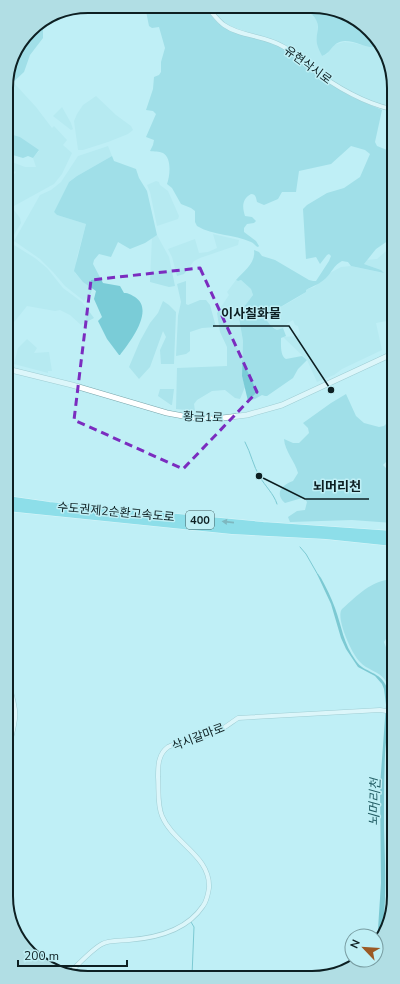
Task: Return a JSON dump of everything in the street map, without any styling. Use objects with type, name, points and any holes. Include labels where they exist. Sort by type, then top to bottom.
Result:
[{"type":"highway","name":"수도권제2순환고속도로","points":[[13,501],[49,506],[263,526],[387,535]]},
{"type":"highway","name":"수도권제2순환고속도로","points":[[13,508],[226,530],[326,535],[387,541]]},
{"type":"street","name":"유현삭시로","points":[[213,13],[224,25],[276,42],[339,88],[381,107],[387,108]]},
{"type":"street","name":"황금1로","points":[[13,370],[67,384],[167,413],[194,418],[214,419],[246,415],[282,405],[387,356]]},
{"type":"street","points":[[13,701],[16,716],[13,731]]},
{"type":"street","name":"삭시갈마로","points":[[73,970],[101,944],[150,938],[183,925],[192,918],[206,901],[209,883],[204,866],[169,828],[162,817],[159,806],[158,763],[168,747],[220,731],[238,718],[387,711]]},
{"type":"highlighted area","points":[[200,268],[257,392],[183,469],[74,420],[91,280]]},
{"type":"shaded area","points":[[146,13],[209,13],[218,23],[226,28],[273,43],[288,51],[328,83],[352,97],[382,110],[375,142],[377,146],[387,150],[387,241],[376,249],[364,264],[381,270],[384,273],[351,266],[348,262],[342,261],[337,264],[328,276],[321,282],[265,316],[275,329],[277,330],[283,328],[286,336],[281,338],[281,350],[284,357],[286,359],[302,356],[307,360],[298,369],[293,378],[267,396],[262,395],[248,401],[242,376],[243,341],[239,318],[240,312],[253,295],[251,289],[241,280],[236,280],[251,263],[254,250],[259,252],[262,256],[275,260],[309,280],[316,281],[331,256],[329,254],[327,255],[320,264],[316,257],[306,259],[303,209],[327,193],[344,188],[360,177],[370,154],[365,150],[351,146],[331,164],[299,171],[296,192],[282,192],[278,199],[264,205],[257,202],[256,196],[251,194],[248,196],[244,201],[243,209],[245,216],[252,217],[256,221],[254,223],[247,224],[244,228],[244,232],[256,241],[259,246],[258,247],[252,242],[244,239],[210,232],[197,226],[195,222],[195,211],[181,204],[172,188],[167,184],[169,176],[169,163],[166,155],[160,152],[150,151],[154,140],[146,137],[156,114],[153,111],[146,110],[153,89],[154,77],[159,75],[161,72],[161,62],[165,48],[159,27],[152,28],[149,26]]},
{"type":"shaded area","points":[[215,13],[309,13],[317,20],[317,44],[322,56],[327,54],[333,45],[344,42],[376,48],[381,59],[386,78],[387,106],[352,93],[267,38],[227,25]]},
{"type":"shaded area","points":[[309,13],[327,14],[345,21],[362,32],[376,48],[345,41],[337,43],[328,53],[322,56],[317,44],[317,21]]},
{"type":"shaded area","points":[[43,28],[43,38],[30,55],[24,72],[13,82],[19,59],[28,42]]},
{"type":"shaded area","points":[[14,83],[36,107],[52,128],[54,126],[67,140],[63,145],[72,153],[62,174],[54,184],[14,206],[13,176],[16,172],[13,171],[13,162],[25,167],[36,167],[33,158],[39,151],[20,137],[13,135]]},
{"type":"shaded area","points":[[96,96],[116,115],[131,126],[133,130],[128,134],[108,142],[83,150],[78,150],[74,121],[83,105]]},
{"type":"shaded area","points":[[62,107],[71,123],[73,129],[71,130],[53,116]]},
{"type":"shaded area","points":[[13,135],[20,137],[39,150],[33,158],[28,156],[23,158],[13,155]]},
{"type":"shaded area","points":[[108,146],[112,156],[69,182],[54,212],[57,215],[86,224],[77,257],[75,273],[92,289],[91,293],[84,301],[65,286],[40,259],[14,241],[40,195],[51,190],[61,182],[78,156]]},
{"type":"shaded area","points":[[112,156],[114,161],[136,169],[139,178],[147,191],[157,235],[145,243],[130,249],[118,242],[111,257],[99,254],[94,260],[93,264],[103,283],[120,286],[124,293],[135,297],[141,303],[142,318],[139,326],[120,355],[107,339],[98,321],[102,317],[94,299],[96,291],[83,282],[74,271],[86,224],[57,215],[54,212],[69,182]]},
{"type":"shaded area","points":[[156,181],[168,191],[179,216],[178,219],[157,226],[150,192],[147,185]]},
{"type":"shaded area","points":[[14,210],[20,218],[21,223],[13,237]]},
{"type":"shaded area","points":[[213,234],[239,240],[238,245],[194,261],[184,274],[177,276],[172,257],[168,249],[195,239],[199,253],[208,252],[217,248]]},
{"type":"shaded area","points":[[157,235],[169,257],[175,286],[169,287],[150,282],[152,237]]},
{"type":"shaded area","points":[[14,245],[35,258],[47,268],[63,288],[82,302],[94,318],[81,325],[70,315],[60,310],[55,311],[27,306],[13,322]]},
{"type":"shaded area","points":[[387,250],[387,321],[376,323],[382,350],[342,369],[334,375],[317,382],[307,360],[283,337],[297,336],[300,334],[298,326],[295,325],[293,320],[283,328],[277,330],[269,324],[265,316],[297,298],[306,292],[305,290],[314,287],[330,273],[341,267],[351,266],[383,273],[381,270],[364,264],[366,260],[377,259]]},
{"type":"shaded area","points":[[236,280],[241,280],[251,289],[253,295],[240,312],[239,318],[243,341],[242,376],[245,387],[240,399],[235,398],[225,390],[212,391],[197,400],[194,404],[195,411],[176,409],[177,368],[227,366],[227,347],[220,332],[217,313],[229,295],[227,292]]},
{"type":"shaded area","points":[[186,281],[186,304],[188,305],[200,300],[206,300],[210,305],[216,327],[202,328],[190,332],[190,351],[186,354],[176,356],[178,316],[181,302],[177,284]]},
{"type":"shaded area","points":[[163,301],[176,312],[174,364],[161,364],[160,350],[166,337],[163,331],[150,367],[139,379],[129,367],[140,341],[150,323],[158,313]]},
{"type":"shaded area","points":[[27,339],[37,348],[34,353],[49,352],[52,371],[48,371],[48,373],[14,364],[18,348]]},
{"type":"shaded area","points":[[160,389],[174,389],[172,405],[158,396]]},
{"type":"shaded area","points":[[346,394],[356,416],[364,423],[379,427],[384,426],[387,423],[387,461],[383,465],[387,468],[387,523],[352,520],[290,522],[288,517],[297,511],[305,510],[307,502],[302,498],[285,503],[280,496],[283,487],[293,481],[298,473],[286,448],[284,439],[293,443],[299,443],[309,433],[308,428],[303,423]]},
{"type":"shaded area","points":[[317,574],[321,578],[332,600],[348,648],[359,665],[381,678],[387,688],[387,733],[384,780],[385,906],[384,917],[380,928],[378,928],[381,883],[380,786],[386,705],[384,689],[382,684],[375,676],[358,667],[346,649],[341,638],[331,604]]},
{"type":"shaded area","points":[[387,580],[387,637],[384,642],[387,650],[387,683],[380,675],[363,665],[357,658],[345,636],[340,613],[342,609],[359,594],[371,586]]},
{"type":"waterway","name":"뇌머리천","points":[[245,442],[258,473],[277,504]]},
{"type":"waterway","name":"뇌머리천","points":[[300,547],[306,554],[318,575]]},
{"type":"waterway","points":[[191,922],[194,927],[192,971]]},
{"type":"place","name":"이사칠화물","points":[[331,390]]},
{"type":"place","name":"뇌머리천","points":[[259,476]]}]
